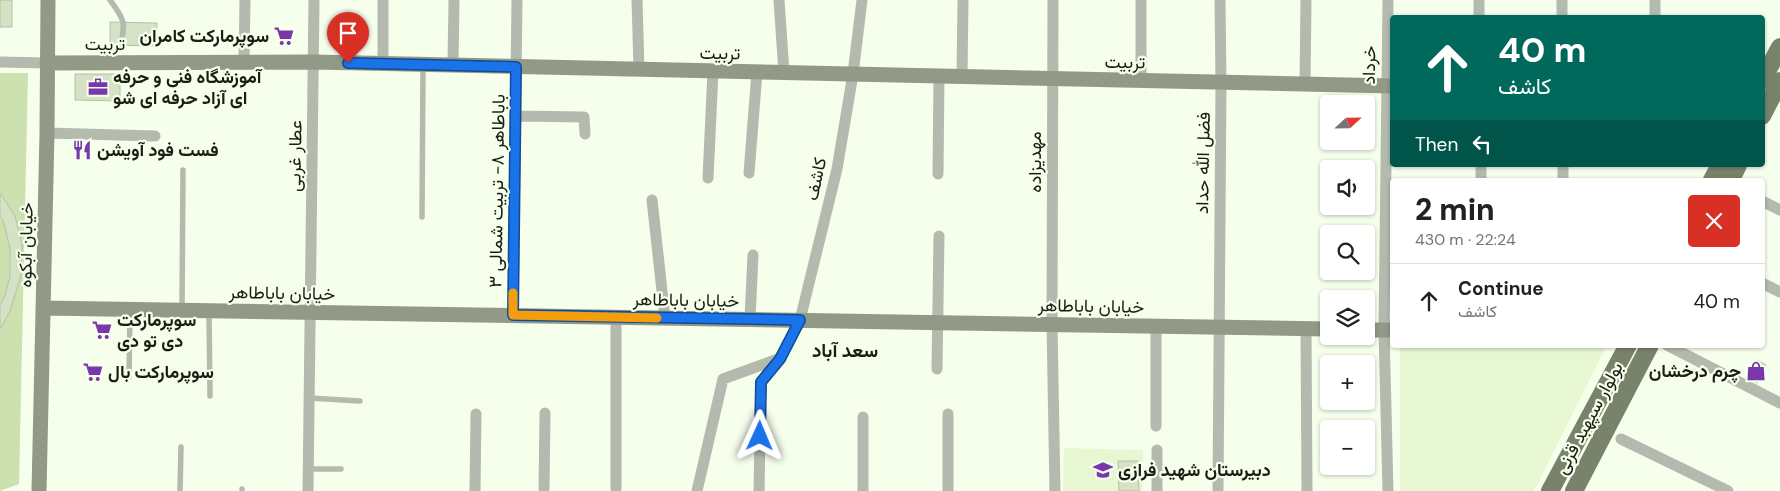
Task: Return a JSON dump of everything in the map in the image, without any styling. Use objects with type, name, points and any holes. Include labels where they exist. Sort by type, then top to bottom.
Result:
[{"type":"main road","points":[[1765,109],[1774,88],[1780,46]]},
{"type":"main road","name":"بولوار سپهبد قرنی","points":[[1550,491],[1626,348]]},
{"type":"main road","name":"بولوار سپهبد قرنی","points":[[1574,491],[1648,348]]},
{"type":"street","name":"خیابان آبکوه","points":[[38,491],[44,308],[48,0]]},
{"type":"street","points":[[244,62],[245,0]]},
{"type":"street","name":"عطار غربی","points":[[308,491],[314,0]]},
{"type":"street","points":[[383,0],[383,64]]},
{"type":"street","points":[[453,65],[454,0]]},
{"type":"street","name":"باباطاهر ۸- تربیت شمالی ۳","points":[[513,315],[517,0]]},
{"type":"street","points":[[637,0],[639,69]]},
{"type":"street","points":[[779,0],[784,73]]},
{"type":"street","name":"کاشف","points":[[760,491],[761,382],[780,359],[800,320],[836,169],[862,0]]},
{"type":"street","points":[[962,77],[963,0]]},
{"type":"street","name":"مهدیزاده","points":[[1053,0],[1052,324],[1055,491]]},
{"type":"street","points":[[1141,0],[1141,81]]},
{"type":"street","name":"فضل الله حداد","points":[[1218,491],[1220,0]]},
{"type":"street","points":[[1305,84],[1306,0]]},
{"type":"street","name":"خرداد","points":[[1388,0],[1388,491]]},
{"type":"street","points":[[1479,0],[1479,15]]},
{"type":"street","points":[[1562,0],[1562,15]]},
{"type":"street","points":[[1655,0],[1655,15]]},
{"type":"street","points":[[0,62],[47,63]]},
{"type":"street","name":"تربیت","points":[[47,63],[314,62],[1389,86]]},
{"type":"street","points":[[708,178],[713,71]]},
{"type":"street","points":[[749,173],[757,72]]},
{"type":"street","points":[[938,174],[939,76]]},
{"type":"street","points":[[516,116],[584,117],[586,134]]},
{"type":"street","points":[[47,133],[155,136]]},
{"type":"street","points":[[652,200],[665,318]]},
{"type":"street","points":[[1765,202],[1780,210]]},
{"type":"street","points":[[936,369],[939,236]]},
{"type":"street","points":[[750,320],[753,255]]},
{"type":"street","points":[[1765,284],[1780,292]]},
{"type":"street","name":"خیابان باباطاهر","points":[[44,308],[1320,329]]},
{"type":"street","points":[[616,317],[616,491]]},
{"type":"street","points":[[1156,326],[1156,426]]},
{"type":"street","points":[[1306,329],[1307,491]]},
{"type":"street","points":[[1375,330],[1388,330]]},
{"type":"street","points":[[1673,348],[1780,402]]},
{"type":"street","points":[[697,491],[723,379],[780,359]]},
{"type":"street","points":[[544,491],[545,413]]},
{"type":"street","points":[[475,491],[476,414]]},
{"type":"street","points":[[948,414],[948,491]]},
{"type":"street","points":[[863,417],[863,491]]},
{"type":"street","points":[[1621,439],[1728,491]]},
{"type":"street","points":[[1157,450],[1157,491]]},
{"type":"lane","points":[[47,63],[107,56],[120,47],[125,29],[121,15],[110,0]]},
{"type":"lane","points":[[422,217],[423,65]]},
{"type":"lane","points":[[182,310],[183,170]]},
{"type":"lane","points":[[129,376],[130,309]]},
{"type":"lane","points":[[209,310],[210,396]]},
{"type":"lane","points":[[309,398],[360,401]]},
{"type":"lane","points":[[180,491],[181,447]]},
{"type":"lane","points":[[309,469],[340,469]]},
{"type":"shaded area","points":[[0,73],[28,73],[19,484],[0,491]]},
{"type":"shaded area","points":[[1400,348],[1606,348],[1534,491],[1400,491]]},
{"type":"shaded area","name":"دبیرستان شهید فرازی","points":[[1064,448],[1143,450],[1142,491],[1063,491]]},
{"type":"building","points":[[0,0],[12,0],[12,27],[0,27]]},
{"type":"building","points":[[110,22],[157,23],[156,46],[110,45]]},
{"type":"building","name":"آموزشگاه فنی و حرفه ای آزاد حرفه ای شو","points":[[75,74],[120,74],[120,101],[75,100]]},
{"type":"building","points":[[0,193],[15,216],[22,244],[21,275],[10,311],[0,329],[0,306],[10,277],[10,249],[3,220],[0,217]]},
{"type":"building","name":"چرم درخشان","points":[[1757,360],[1766,365],[1757,383],[1746,377]]},
{"type":"building","points":[[1118,461],[1138,461],[1139,491],[1119,491]]},
{"type":"slow traffic","points":[[513,293],[513,315],[657,318]]},
{"type":"place","name":"سوپرمارکت کامران","points":[[284,36]]},
{"type":"place","name":"آموزشگاه فنی و حرفه ای آزاد حرفه ای شو","points":[[98,87]]},
{"type":"place","name":"فست فود آویشن","points":[[82,150]]},
{"type":"place","name":"سوپرمارکت دی تو دی","points":[[102,330]]},
{"type":"place","name":"چرم درخشان","points":[[1756,371]]},
{"type":"place","name":"سوپرمارکت بال","points":[[93,372]]},
{"type":"place","name":"دبیرستان شهید فرازی","points":[[1103,470]]},
{"type":"district","name":"سعد آباد","points":[[845,350]]},
{"type":"route","points":[[348,63],[516,67],[513,315],[800,320],[780,359],[761,382],[760,436]]}]
